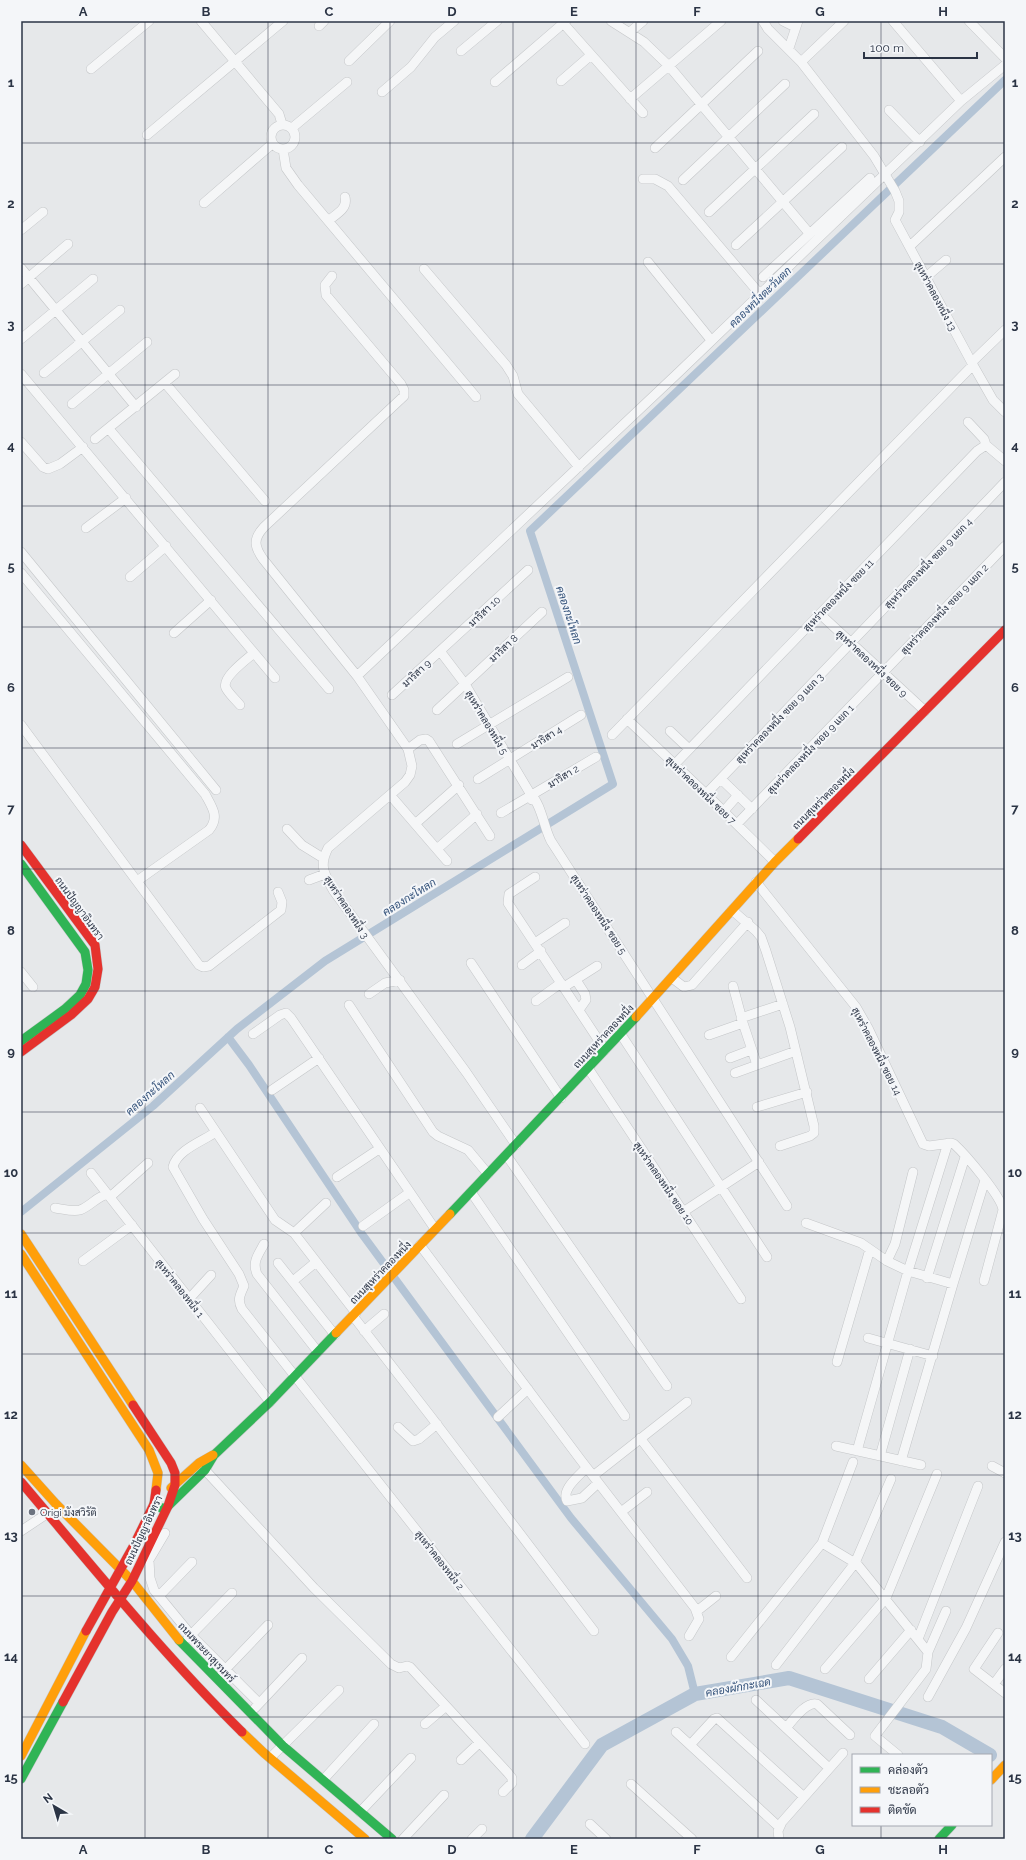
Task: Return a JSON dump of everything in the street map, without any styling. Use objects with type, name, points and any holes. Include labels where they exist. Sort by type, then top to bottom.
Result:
[{"type":"street","points":[[91,69],[149,21]]},
{"type":"street","points":[[201,21],[279,114],[282,124]]},
{"type":"street","points":[[147,135],[283,21]]},
{"type":"street","points":[[349,61],[390,21]]},
{"type":"street","points":[[382,92],[411,67],[435,37],[454,21]]},
{"type":"street","points":[[461,51],[497,21]]},
{"type":"street","points":[[611,21],[630,32],[669,66],[810,233]]},
{"type":"street","points":[[630,32],[643,21]]},
{"type":"street","points":[[630,98],[721,21]]},
{"type":"street","name":"สุเหร่าคลองหนึ่ง 13","points":[[763,21],[768,29],[789,48],[868,148],[887,176],[895,191],[900,207],[895,220],[993,400],[1005,412]]},
{"type":"street","points":[[783,21],[797,24],[789,48]]},
{"type":"street","points":[[800,62],[844,21]]},
{"type":"street","points":[[894,21],[962,101]]},
{"type":"street","points":[[969,21],[1005,58]]},
{"type":"street","points":[[495,82],[565,22],[591,55],[643,113]]},
{"type":"street","points":[[655,148],[758,51]]},
{"type":"street","points":[[561,81],[591,55]]},
{"type":"street","points":[[357,676],[579,467],[759,293],[887,176],[962,101],[1005,65]]},
{"type":"street","points":[[292,128],[347,82]]},
{"type":"street","points":[[683,180],[785,84]]},
{"type":"street","points":[[889,110],[920,142]]},
{"type":"street","points":[[709,212],[814,114]]},
{"type":"street","points":[[282,124],[292,128],[294,133],[293,144],[289,148],[283,149],[277,148],[272,144],[270,138],[271,132],[276,126],[282,124]]},
{"type":"street","points":[[204,203],[272,144]]},
{"type":"street","points":[[736,245],[842,147]]},
{"type":"street","points":[[283,149],[286,168],[328,221],[476,397]]},
{"type":"street","points":[[910,246],[1005,157]]},
{"type":"street","points":[[763,278],[870,178]]},
{"type":"street","points":[[643,179],[655,179],[668,186],[759,293]]},
{"type":"street","points":[[328,221],[345,206],[345,196]]},
{"type":"street","points":[[21,230],[43,212]]},
{"type":"street","points":[[25,280],[68,244]]},
{"type":"street","points":[[926,277],[946,260]]},
{"type":"street","points":[[648,262],[711,340]]},
{"type":"street","points":[[21,268],[25,280],[56,310],[136,407]]},
{"type":"street","points":[[424,269],[506,365],[514,379],[518,394],[579,467]]},
{"type":"street","points":[[287,828],[302,845],[323,858],[328,848],[391,796],[405,782],[410,775],[412,766],[408,749],[357,676],[263,559],[255,546],[256,536],[264,527],[404,396],[404,390],[401,384],[326,295],[325,286],[332,276]]},
{"type":"street","points":[[21,339],[93,279]]},
{"type":"street","points":[[44,373],[120,310]]},
{"type":"street","points":[[612,735],[1005,330]]},
{"type":"street","points":[[72,404],[147,342]]},
{"type":"street","points":[[21,374],[275,678]]},
{"type":"street","points":[[95,439],[176,374]]},
{"type":"street","points":[[165,383],[265,501]]},
{"type":"street","points":[[968,422],[984,439],[986,445],[1005,461]]},
{"type":"street","points":[[109,429],[329,689]]},
{"type":"street","points":[[21,442],[43,468],[48,469],[60,464],[83,447]]},
{"type":"street","name":"สุเหร่าคลองหนึ่ง ซอย 11","points":[[675,764],[972,456],[986,445]]},
{"type":"street","name":"สุเหร่าคลองหนึ่ง ซอย 9 แยก 4","points":[[852,643],[1005,482]]},
{"type":"street","points":[[86,528],[126,498]]},
{"type":"street","points":[[130,577],[166,546]]},
{"type":"street","name":"สุเหร่าคลองหนึ่ง ซอย 9 แยก 2","points":[[883,673],[1005,546]]},
{"type":"street","points":[[22,557],[38,574],[216,790]]},
{"type":"street","name":"มาริสา 10","points":[[440,651],[528,570]]},
{"type":"street","points":[[21,573],[205,794],[216,816],[214,824],[209,830],[137,880]]},
{"type":"street","points":[[28,582],[38,574]]},
{"type":"street","points":[[174,633],[211,600]]},
{"type":"street","name":"มาริสา 8","points":[[437,710],[542,612]]},
{"type":"street","name":"สุเหร่าคลองหนึ่ง ซอย 9","points":[[820,614],[925,711]]},
{"type":"street","name":"ถนนสุเหร่าคลองหนึ่ง","points":[[167,1509],[202,1467],[270,1402],[435,1229],[507,1156],[654,998],[775,862],[1005,630]]},
{"type":"street","name":"สุเหร่าคลองหนึ่ง ซอย 9 แยก 3","points":[[706,794],[852,643]]},
{"type":"street","name":"สุเหร่าคลองหนึ่ง 5","points":[[440,651],[465,684],[531,795],[536,799],[546,831]]},
{"type":"street","name":"มาริสา 9","points":[[392,695],[440,651]]},
{"type":"street","points":[[240,705],[226,687],[225,682],[228,676],[254,653]]},
{"type":"street","name":"สุเหร่าคลองหนึ่ง ซอย 9 แยก 1","points":[[737,824],[883,673]]},
{"type":"street","points":[[457,744],[568,677]]},
{"type":"street","name":"มาริสา 4","points":[[478,779],[581,715]]},
{"type":"street","name":"สุเหร่าคลองหนึ่ง ซอย 7","points":[[627,719],[724,811],[775,862]]},
{"type":"street","points":[[21,725],[199,965],[203,967],[209,966],[281,910],[282,902],[278,892]]},
{"type":"street","points":[[670,731],[689,749]]},
{"type":"street","points":[[408,749],[420,740],[426,739],[429,741],[459,785],[490,836]]},
{"type":"street","name":"มาริสา 2","points":[[501,813],[596,756]]},
{"type":"street","points":[[721,779],[752,809]]},
{"type":"street","points":[[415,824],[459,785]]},
{"type":"street","points":[[724,811],[738,795]]},
{"type":"street","points":[[391,796],[447,861]]},
{"type":"street","points":[[437,849],[477,814]]},
{"type":"street","name":"สุเหร่าคลองหนึ่ง ซอย 5","points":[[546,831],[787,1206]]},
{"type":"street","name":"ถนนปัญญาอินทรา","points":[[21,845],[95,945],[99,958],[98,973],[93,994],[72,1014],[21,1052]]},
{"type":"street","name":"สุเหร่าคลองหนึ่ง 3","points":[[323,858],[322,866],[333,890],[466,1072],[516,1146]]},
{"type":"street","points":[[21,864],[86,952],[88,974],[83,990],[76,998],[21,1041]]},
{"type":"street","points":[[309,880],[325,874]]},
{"type":"street","points":[[535,877],[509,894],[508,902],[605,1050]]},
{"type":"street","name":"สุเหร่าคลองหนึ่ง ซอย 14","points":[[756,882],[856,1007],[868,1028],[923,1144],[930,1146],[948,1143]]},
{"type":"street","points":[[732,910],[748,922],[761,937],[783,1004],[807,1092],[814,1133],[810,1136],[780,1146]]},
{"type":"street","points":[[672,978],[684,987],[692,985],[748,922]]},
{"type":"street","points":[[522,965],[538,947],[565,923]]},
{"type":"street","points":[[471,963],[561,1098]]},
{"type":"street","points":[[536,1002],[563,985],[576,980],[597,966]]},
{"type":"street","points":[[21,972],[33,988]]},
{"type":"street","points":[[369,994],[385,983],[400,980]]},
{"type":"street","points":[[576,980],[585,994],[586,1000],[579,1010]]},
{"type":"street","points":[[733,986],[742,1021],[757,1065]]},
{"type":"street","points":[[709,1035],[783,1004]]},
{"type":"street","points":[[349,1006],[433,1132],[438,1136],[468,1150],[488,1174]]},
{"type":"street","points":[[253,1034],[280,1015],[286,1013],[291,1018],[435,1229]]},
{"type":"street","points":[[620,1033],[722,1186],[767,1258]]},
{"type":"street","points":[[730,1058],[751,1050]]},
{"type":"street","points":[[734,1073],[796,1051]]},
{"type":"street","points":[[272,1090],[319,1058]]},
{"type":"street","name":"สุเหร่าคลองหนึ่ง ซอย 10","points":[[588,1068],[741,1298]]},
{"type":"street","points":[[757,1107],[807,1092]]},
{"type":"street","points":[[200,1108],[275,1220],[294,1234],[316,1262],[354,1314],[364,1331],[437,1424],[594,1631]]},
{"type":"street","name":"สุเหร่าคลองหนึ่ง 2","points":[[216,1132],[185,1151],[174,1162],[173,1167],[203,1219],[240,1274],[244,1286],[239,1298],[239,1303],[242,1309],[585,1744]]},
{"type":"street","points":[[857,1451],[908,1271],[948,1143],[954,1144],[985,1180],[1000,1200],[1003,1210],[984,1280]]},
{"type":"street","points":[[337,1177],[379,1149]]},
{"type":"street","points":[[507,1156],[667,1386]]},
{"type":"street","points":[[927,1278],[966,1157]]},
{"type":"street","points":[[683,1212],[759,1162]]},
{"type":"street","points":[[55,1208],[75,1211],[81,1210],[100,1197],[109,1196],[148,1163]]},
{"type":"street","points":[[888,1261],[895,1244],[914,1172]]},
{"type":"street","name":"สุเหร่าคลองหนึ่ง 1","points":[[92,1173],[270,1402]]},
{"type":"street","points":[[902,1461],[953,1284],[985,1180]]},
{"type":"street","points":[[471,1192],[624,1416]]},
{"type":"street","points":[[363,1226],[409,1193]]},
{"type":"street","points":[[294,1234],[326,1203]]},
{"type":"street","points":[[806,1223],[861,1243],[888,1261],[908,1271],[927,1278],[953,1284]]},
{"type":"street","points":[[83,1261],[132,1225]]},
{"type":"street","name":"ถนนปัญญาอินทรา","points":[[21,1234],[171,1462],[175,1473],[175,1485],[167,1509],[132,1581],[112,1612],[21,1779]]},
{"type":"street","points":[[264,1244],[254,1264],[257,1274],[318,1352]]},
{"type":"street","points":[[420,1245],[586,1468],[697,1611],[699,1619],[689,1636]]},
{"type":"street","points":[[837,1362],[870,1249]]},
{"type":"street","name":"ถนนปัญญาอินทรา","points":[[21,1254],[149,1450],[158,1473],[154,1504],[133,1547],[110,1586],[21,1756]]},
{"type":"street","points":[[293,1281],[316,1262]]},
{"type":"street","points":[[278,1263],[335,1335]]},
{"type":"street","points":[[189,1299],[211,1275]]},
{"type":"street","points":[[364,1331],[384,1314]]},
{"type":"street","points":[[868,1338],[933,1356]]},
{"type":"street","points":[[880,1456],[910,1349]]},
{"type":"street","points":[[498,1417],[528,1389]]},
{"type":"street","points":[[586,1468],[567,1490],[567,1501],[582,1498],[595,1479],[640,1438],[687,1402]]},
{"type":"street","points":[[398,1427],[413,1441],[419,1439],[437,1424]]},
{"type":"street","points":[[640,1438],[747,1578]]},
{"type":"street","points":[[836,1446],[921,1466]]},
{"type":"street","points":[[171,1462],[179,1466],[202,1467],[314,1588],[387,1661],[395,1667],[410,1667],[445,1707],[512,1778],[511,1785],[503,1792]]},
{"type":"street","points":[[731,1657],[822,1543],[853,1462]]},
{"type":"street","name":"ถนนพระยาสุเรนทร์","points":[[21,1465],[106,1556],[132,1581],[182,1642],[250,1713],[283,1746],[392,1839]]},
{"type":"street","points":[[992,1466],[1005,1473]]},
{"type":"street","name":"ถนนสุเหร่าคลองหนึ่ง","points":[[154,1504],[175,1485],[202,1467]]},
{"type":"street","points":[[825,1670],[886,1598],[938,1474]]},
{"type":"street","points":[[776,1666],[855,1563],[891,1479]]},
{"type":"street","points":[[21,1482],[98,1570],[134,1615],[202,1692],[270,1758],[365,1839]]},
{"type":"street","points":[[918,1639],[978,1486]]},
{"type":"street","points":[[621,1512],[647,1492]]},
{"type":"street","points":[[154,1504],[157,1507],[167,1509]]},
{"type":"street","points":[[21,1531],[48,1513]]},
{"type":"street","points":[[165,1533],[149,1560],[151,1583],[159,1596],[191,1635],[259,1703]]},
{"type":"street","points":[[928,1696],[966,1628],[1005,1542]]},
{"type":"street","points":[[822,1543],[855,1563],[886,1598],[928,1652]]},
{"type":"street","points":[[106,1556],[133,1547]]},
{"type":"street","points":[[159,1596],[192,1562]]},
{"type":"street","points":[[98,1570],[102,1589],[102,1601]]},
{"type":"street","points":[[182,1642],[191,1635],[232,1593]]},
{"type":"street","points":[[697,1611],[716,1596]]},
{"type":"street","points":[[897,1754],[875,1736],[926,1669],[928,1652],[946,1610]]},
{"type":"street","points":[[112,1612],[123,1611],[134,1615]]},
{"type":"street","points":[[217,1679],[268,1626]]},
{"type":"street","points":[[869,1679],[911,1630]]},
{"type":"street","points":[[998,1633],[974,1669],[1005,1693]]},
{"type":"street","points":[[250,1713],[302,1658]]},
{"type":"street","points":[[994,1684],[1005,1669]]},
{"type":"street","points":[[270,1758],[339,1690]]},
{"type":"street","points":[[756,1700],[830,1768]]},
{"type":"street","points":[[786,1728],[808,1705],[814,1703],[818,1704],[850,1735]]},
{"type":"street","points":[[425,1724],[445,1707]]},
{"type":"street","points":[[690,1745],[717,1718],[804,1797]]},
{"type":"street","points":[[323,1780],[374,1724]]},
{"type":"street","points":[[676,1732],[779,1826]]},
{"type":"street","points":[[462,1760],[479,1743]]},
{"type":"street","points":[[779,1839],[779,1826],[843,1753]]},
{"type":"street","points":[[360,1812],[411,1758]]},
{"type":"street","points":[[992,1779],[1002,1768]]},
{"type":"street","points":[[631,1784],[692,1839]]},
{"type":"street","points":[[403,1839],[444,1795]]},
{"type":"street","points":[[590,1824],[606,1839]]},
{"type":"street","points":[[939,1839],[951,1826]]},
{"type":"street","points":[[472,1839],[482,1829]]},
{"type":"waterway","name":"คลองกะโหลก","points":[[21,1212],[153,1106],[237,1029],[325,961],[613,784],[530,531],[1005,80]]},
{"type":"waterway","points":[[228,1037],[249,1065],[362,1234],[571,1518],[672,1639],[688,1666],[695,1694]]},
{"type":"waterway","name":"คลองผักกะเฉด","points":[[532,1839],[602,1745],[695,1694],[789,1678],[942,1727],[988,1754]]},
{"type":"traffic: fast","points":[[21,864],[85,952],[88,970],[86,984],[80,995],[65,1009],[21,1041]]},
{"type":"traffic: fast","points":[[450,1214],[636,1017]]},
{"type":"traffic: fast","points":[[154,1504],[163,1509],[168,1506],[205,1470],[214,1455],[270,1402],[336,1333]]},
{"type":"traffic: fast","points":[[179,1640],[283,1746],[392,1839]]},
{"type":"traffic: fast","points":[[21,1779],[63,1702]]},
{"type":"traffic: fast","points":[[939,1839],[951,1826]]},
{"type":"traffic: slow","points":[[636,1017],[775,862],[798,839]]},
{"type":"traffic: slow","points":[[336,1333],[450,1214]]},
{"type":"traffic: slow","points":[[21,1234],[133,1405]]},
{"type":"traffic: slow","points":[[21,1254],[149,1450],[158,1473],[156,1490]]},
{"type":"traffic: slow","points":[[171,1488],[199,1463],[213,1455]]},
{"type":"traffic: slow","points":[[21,1465],[56,1504],[132,1581],[179,1640]]},
{"type":"traffic: slow","points":[[21,1756],[86,1631]]},
{"type":"traffic: slow","points":[[242,1732],[264,1753],[365,1839]]},
{"type":"traffic: slow","points":[[992,1779],[1005,1765]]},
{"type":"traffic: jam","points":[[798,839],[1005,630]]},
{"type":"traffic: jam","points":[[21,845],[95,945],[98,969],[95,987],[88,999],[71,1015],[21,1052]]},
{"type":"traffic: jam","points":[[63,1702],[112,1612],[132,1581],[168,1506],[175,1485],[175,1473],[171,1463],[133,1405]]},
{"type":"traffic: jam","points":[[21,1482],[156,1641],[242,1732]]},
{"type":"traffic: jam","points":[[86,1631],[133,1547],[154,1504],[156,1490]]},
{"type":"place","name":"Origi มังสวิรัติ","points":[[32,1512]]},
{"type":"water label","name":"คลองหนึ่งตะวันตก","points":[[760,297]]}]
